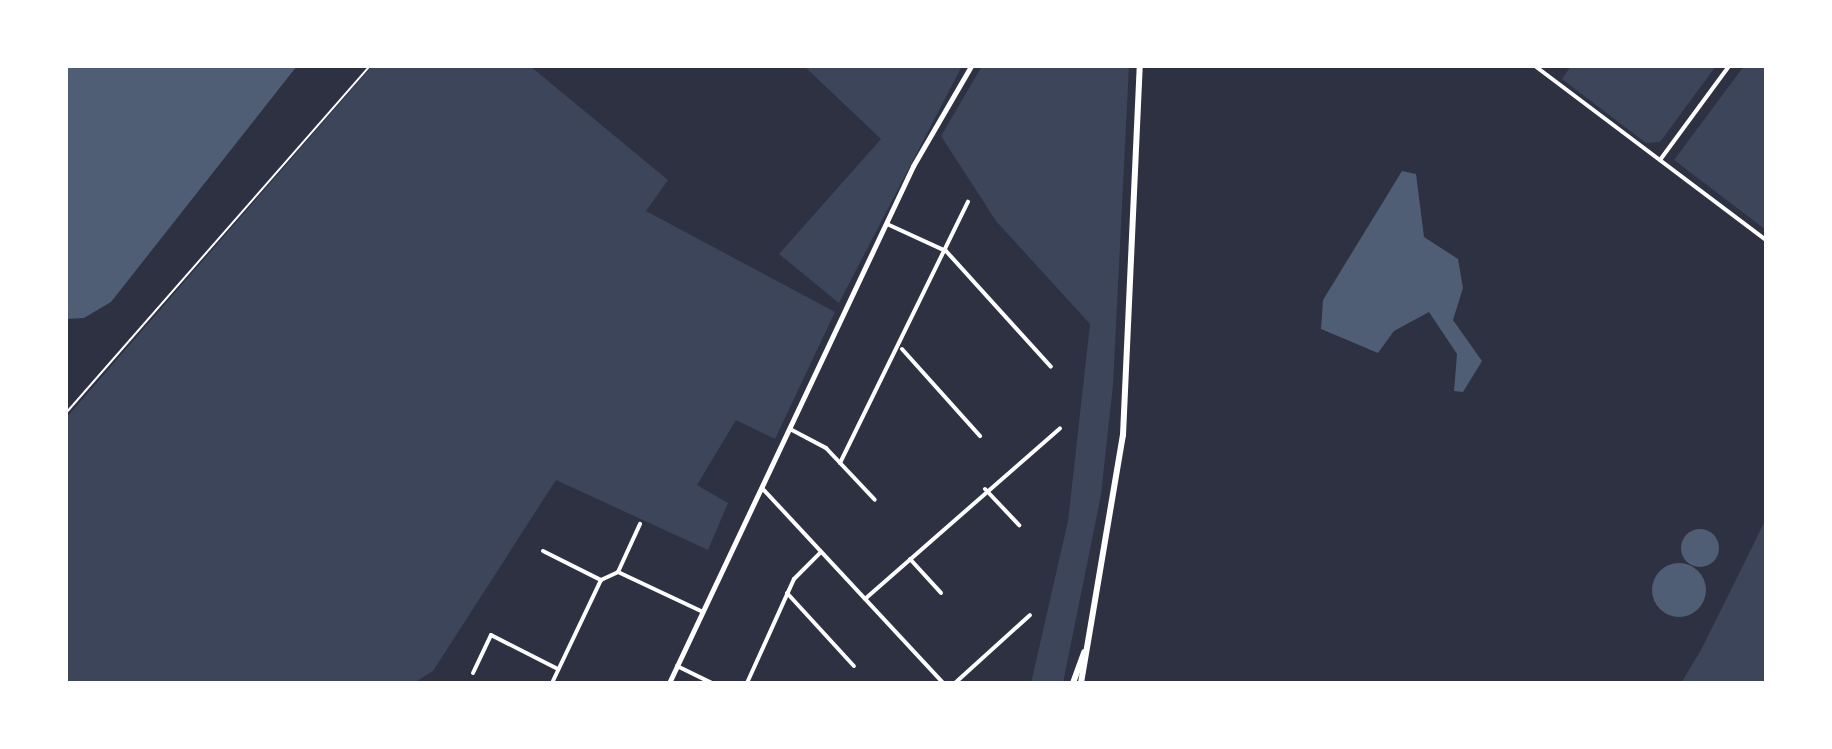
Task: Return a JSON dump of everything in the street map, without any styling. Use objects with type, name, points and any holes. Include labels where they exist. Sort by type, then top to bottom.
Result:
[{"type":"main road","points":[[1081,683],[1125,419],[1140,66]]},
{"type":"main road","points":[[1073,683],[1088,641]]},
{"type":"street","points":[[669,683],[887,224],[971,66]]},
{"type":"street","points":[[1535,66],[1766,240]]},
{"type":"street","points":[[1660,160],[1729,66]]},
{"type":"street","points":[[840,463],[902,349],[968,202]]},
{"type":"street","points":[[887,224],[946,251],[1051,367]]},
{"type":"street","points":[[902,349],[980,436]]},
{"type":"street","points":[[865,599],[985,489],[1060,428]]},
{"type":"street","points":[[790,429],[840,463],[875,500]]},
{"type":"street","points":[[762,488],[943,683]]},
{"type":"street","points":[[985,489],[1019,525]]},
{"type":"street","points":[[552,683],[601,580],[618,572],[640,524]]},
{"type":"street","points":[[543,551],[601,580]]},
{"type":"street","points":[[746,682],[787,593],[821,552]]},
{"type":"street","points":[[910,559],[941,593]]},
{"type":"street","points":[[618,572],[703,612]]},
{"type":"street","points":[[787,593],[854,666]]},
{"type":"street","points":[[955,683],[1030,615]]},
{"type":"street","points":[[473,673],[491,635],[558,669]]},
{"type":"street","points":[[677,666],[712,683]]},
{"type":"path","points":[[66,413],[370,66]]},
{"type":"shaded area","points":[[66,66],[297,66],[111,302],[84,318],[66,319]]},
{"type":"shaded area","points":[[372,66],[530,66],[668,180],[646,211],[835,312],[775,439],[736,420],[697,485],[728,503],[708,550],[556,480],[433,671],[414,683],[66,683],[66,418]]},
{"type":"shaded area","points":[[804,66],[962,66],[839,303],[779,254],[881,139]]},
{"type":"shaded area","points":[[982,66],[1129,66],[1113,385],[1101,495],[1063,683],[1031,683],[1068,521],[1090,324],[996,221],[941,136]]},
{"type":"shaded area","points":[[1571,66],[1716,66],[1660,142],[1646,143],[1562,79]]},
{"type":"shaded area","points":[[1744,66],[1766,66],[1766,230],[1674,160]]},
{"type":"shaded area","points":[[1402,171],[1416,174],[1424,237],[1458,259],[1463,288],[1453,320],[1482,361],[1463,392],[1454,391],[1457,354],[1429,312],[1394,331],[1378,353],[1321,329],[1323,300]]},
{"type":"shaded area","points":[[1766,519],[1766,683],[1681,683],[1701,650]]},
{"type":"shaded area","points":[[1700,529],[1713,535],[1719,548],[1713,561],[1700,567],[1687,561],[1681,548],[1687,535]]},
{"type":"shaded area","points":[[1679,563],[1690,565],[1698,571],[1704,579],[1704,601],[1698,609],[1690,615],[1679,617],[1668,615],[1660,609],[1654,601],[1652,590],[1654,579],[1660,571],[1668,565]]}]
